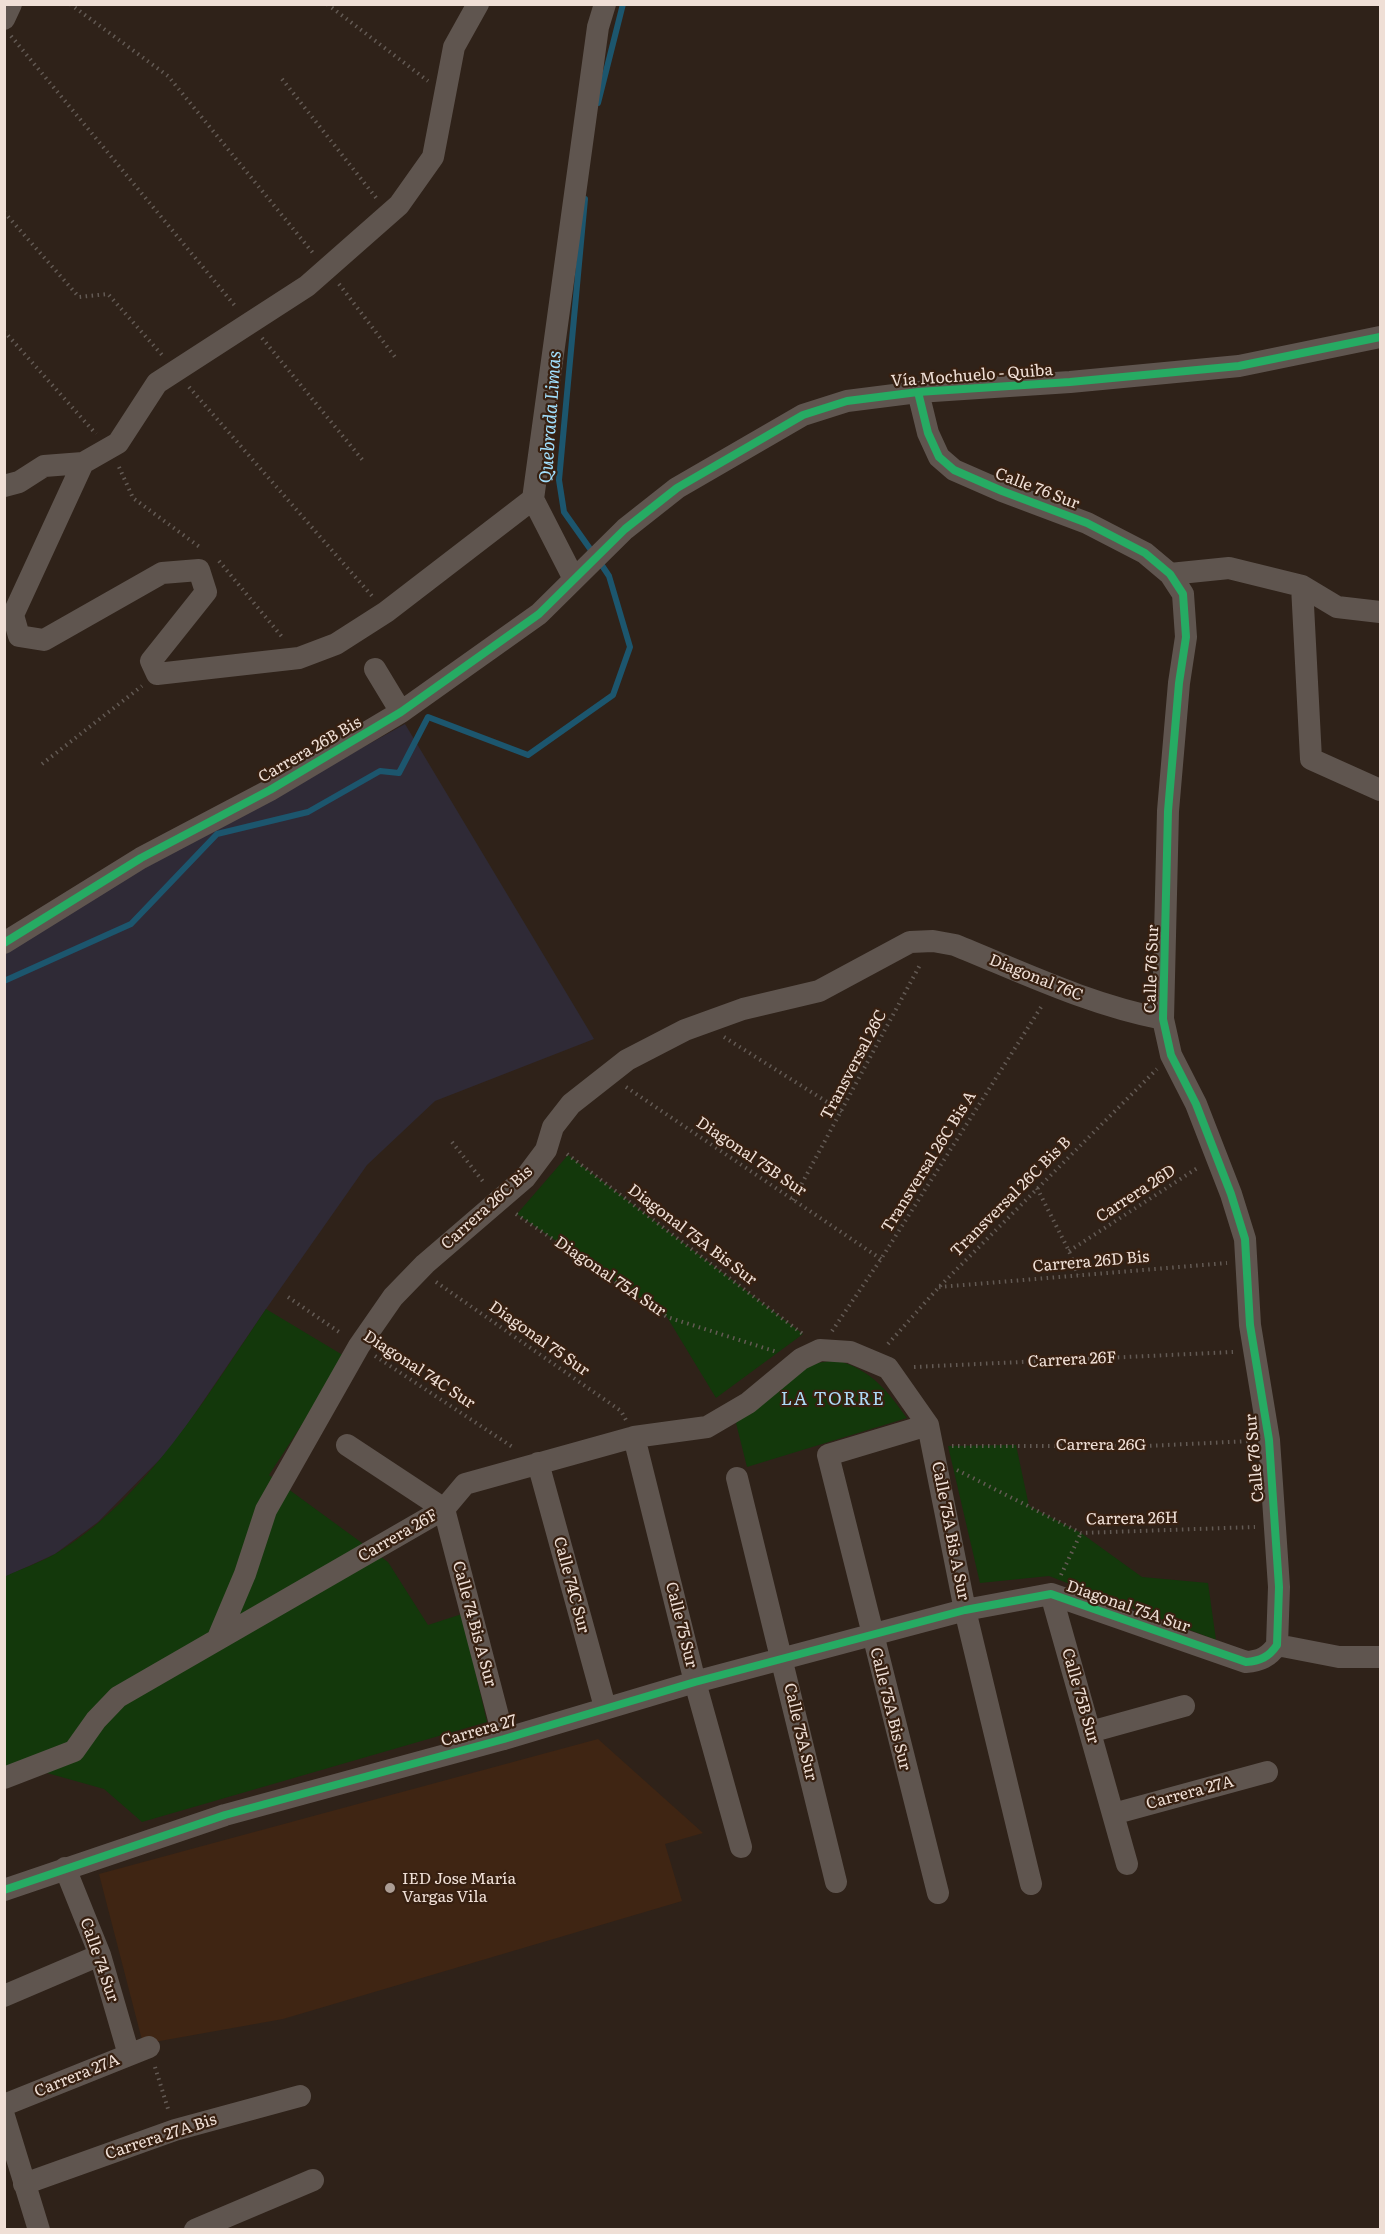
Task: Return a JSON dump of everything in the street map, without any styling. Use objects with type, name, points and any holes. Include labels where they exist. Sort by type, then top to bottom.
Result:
[{"type":"street","points":[[4,19],[11,4]]},
{"type":"street","points":[[4,486],[19,482],[44,466],[84,463],[110,450],[118,443],[157,383],[308,286],[388,214],[417,182],[433,157],[454,47],[478,4]]},
{"type":"street","points":[[580,573],[533,499],[595,51],[605,4]]},
{"type":"street","name":"Vía Mochuelo - Quiba","points":[[605,547],[677,488],[803,415],[847,400],[918,392],[1070,382],[1239,366],[1380,337]]},
{"type":"street","name":"Calle 76 Sur","points":[[918,392],[928,433],[939,457],[954,470],[1087,523],[1145,553],[1170,574],[1183,594],[1186,637],[1179,683],[1168,811],[1163,1019],[1171,1055],[1196,1104],[1231,1194],[1245,1239],[1250,1325],[1269,1440],[1279,1587],[1277,1645]]},
{"type":"street","points":[[84,463],[13,615],[19,636],[44,640],[162,573],[199,570],[206,592],[152,661],[157,674],[299,658],[336,644],[386,612],[533,499]]},
{"type":"street","name":"Carrera 26B Bis","points":[[4,943],[141,858],[270,790],[401,712],[539,615],[605,547]]},
{"type":"street","points":[[1170,574],[1229,568],[1302,586],[1337,608],[1380,612]]},
{"type":"street","points":[[1302,586],[1311,759],[1380,790]]},
{"type":"street","points":[[375,669],[401,712]]},
{"type":"street","name":"Diagonal 76C","points":[[910,942],[933,941],[955,945],[1119,1010],[1163,1019]]},
{"type":"street","name":"Carrera 26C Bis","points":[[218,1638],[245,1574],[266,1510],[359,1346],[393,1297],[419,1270],[525,1178],[546,1150],[553,1127],[571,1104],[627,1060],[703,1024],[743,1009],[819,991],[910,942]]},
{"type":"street","points":[[810,1354],[850,1352],[881,1364]]},
{"type":"street","name":"Carrera 26F","points":[[4,1778],[74,1751],[96,1720],[118,1697],[444,1509],[465,1484],[634,1437],[708,1427],[748,1403],[810,1354]]},
{"type":"street","name":"Calle 75A Bis A Sur","points":[[881,1364],[933,1443],[965,1610],[1031,1884]]},
{"type":"street","name":"Calle 75 Sur","points":[[634,1437],[695,1682],[741,1847]]},
{"type":"street","name":"Calle 75A Bis Sur","points":[[933,1443],[828,1455],[938,1893]]},
{"type":"street","points":[[347,1445],[444,1509]]},
{"type":"street","name":"Calle 74C Sur","points":[[538,1463],[605,1707]]},
{"type":"street","name":"Calle 75A Sur","points":[[737,1478],[836,1882]]},
{"type":"street","name":"Calle 74 Bis A Sur","points":[[444,1509],[504,1739]]},
{"type":"street","name":"Diagonal 75A Sur","points":[[965,1610],[1051,1594],[1246,1662],[1258,1661],[1272,1652],[1277,1645]]},
{"type":"street","name":"Calle 75B Sur","points":[[1051,1594],[1127,1864]]},
{"type":"street","name":"Carrera 27","points":[[4,1890],[225,1815],[504,1739],[695,1682],[872,1637],[965,1610]]},
{"type":"street","points":[[1277,1645],[1339,1657],[1380,1657]]},
{"type":"street","points":[[1090,1732],[1184,1706]]},
{"type":"street","name":"Carrera 27A","points":[[1113,1814],[1267,1772]]},
{"type":"street","name":"Calle 74 Sur","points":[[65,1868],[139,2051]]},
{"type":"street","points":[[4,1996],[100,1955]]},
{"type":"street","name":"Carrera 27A","points":[[4,2105],[139,2051]]},
{"type":"street","name":"Carrera 27A Bis","points":[[24,2184],[175,2130],[300,2096]]},
{"type":"street","points":[[4,2116],[39,2229]]},
{"type":"street","points":[[195,2229],[313,2180]]},
{"type":"path","points":[[70,4],[168,76],[327,269],[395,357]]},
{"type":"path","points":[[327,4],[445,94]]},
{"type":"path","points":[[4,28],[365,463]]},
{"type":"path","points":[[282,79],[388,214]]},
{"type":"path","points":[[4,212],[79,297],[108,294],[386,612]]},
{"type":"path","points":[[4,331],[110,450],[133,498],[207,552]]},
{"type":"path","points":[[216,558],[225,565],[299,658]]},
{"type":"path","points":[[42,764],[157,674]]},
{"type":"path","points":[[703,1024],[843,1112]]},
{"type":"path","points":[[1037,1188],[1069,1251],[1078,1275]]},
{"type":"path","points":[[1051,1594],[1081,1533]]},
{"type":"path","points":[[139,2051],[175,2130]]},
{"type":"shaded area","points":[[405,724],[594,1039],[435,1101],[367,1165],[172,1447],[98,1522],[55,1554],[5,1577],[5,953],[130,876]]},
{"type":"shaded area","name":"IED Jose María Vargas Vila","points":[[598,1739],[703,1833],[665,1844],[682,1901],[283,2019],[143,2044],[99,1874]]},
{"type":"green space","points":[[568,1155],[803,1334],[716,1398],[667,1317],[517,1214]]},
{"type":"green space","points":[[266,1309],[346,1357],[269,1475],[388,1562],[428,1625],[462,1614],[487,1722],[142,1822],[104,1789],[47,1773],[5,1787],[4,1577],[55,1554],[88,1531],[118,1505],[173,1443],[198,1410]]},
{"type":"green space","points":[[837,1360],[860,1370],[877,1382],[907,1418],[747,1467],[736,1423],[804,1365]]},
{"type":"green space","points":[[1016,1445],[1029,1506],[1081,1533],[1142,1577],[1208,1583],[1216,1640],[1049,1576],[980,1583],[948,1446]]},
{"type":"waterway","name":"Quebrada Limas","points":[[598,103],[623,4]]},
{"type":"waterway","name":"Quebrada Limas","points":[[585,199],[559,480],[564,512],[593,553]]},
{"type":"waterway","name":"Quebrada Limas","points":[[4,981],[131,924],[217,834],[308,812],[380,771],[399,773],[428,717],[528,755],[613,695],[630,647],[609,576],[599,561]]},
{"type":"cycle path","points":[[4,943],[141,858],[270,790],[401,712],[539,614],[625,529],[677,488],[803,415],[847,401],[918,392],[1070,382],[1239,366],[1380,337]]},
{"type":"cycle path","points":[[4,1890],[225,1815],[504,1739],[695,1682],[965,1610],[1051,1594],[1246,1662],[1264,1658],[1277,1645],[1279,1587],[1269,1440],[1250,1325],[1245,1239],[1231,1194],[1196,1104],[1171,1055],[1163,1019],[1168,811],[1179,683],[1186,637],[1183,594],[1170,574],[1145,553],[1087,523],[954,470],[939,457],[928,433],[918,392]]},
{"type":"place","name":"IED Jose María Vargas Vila","points":[[390,1888]]},
{"type":"district","name":"LA TORRE","points":[[833,1400]]}]
